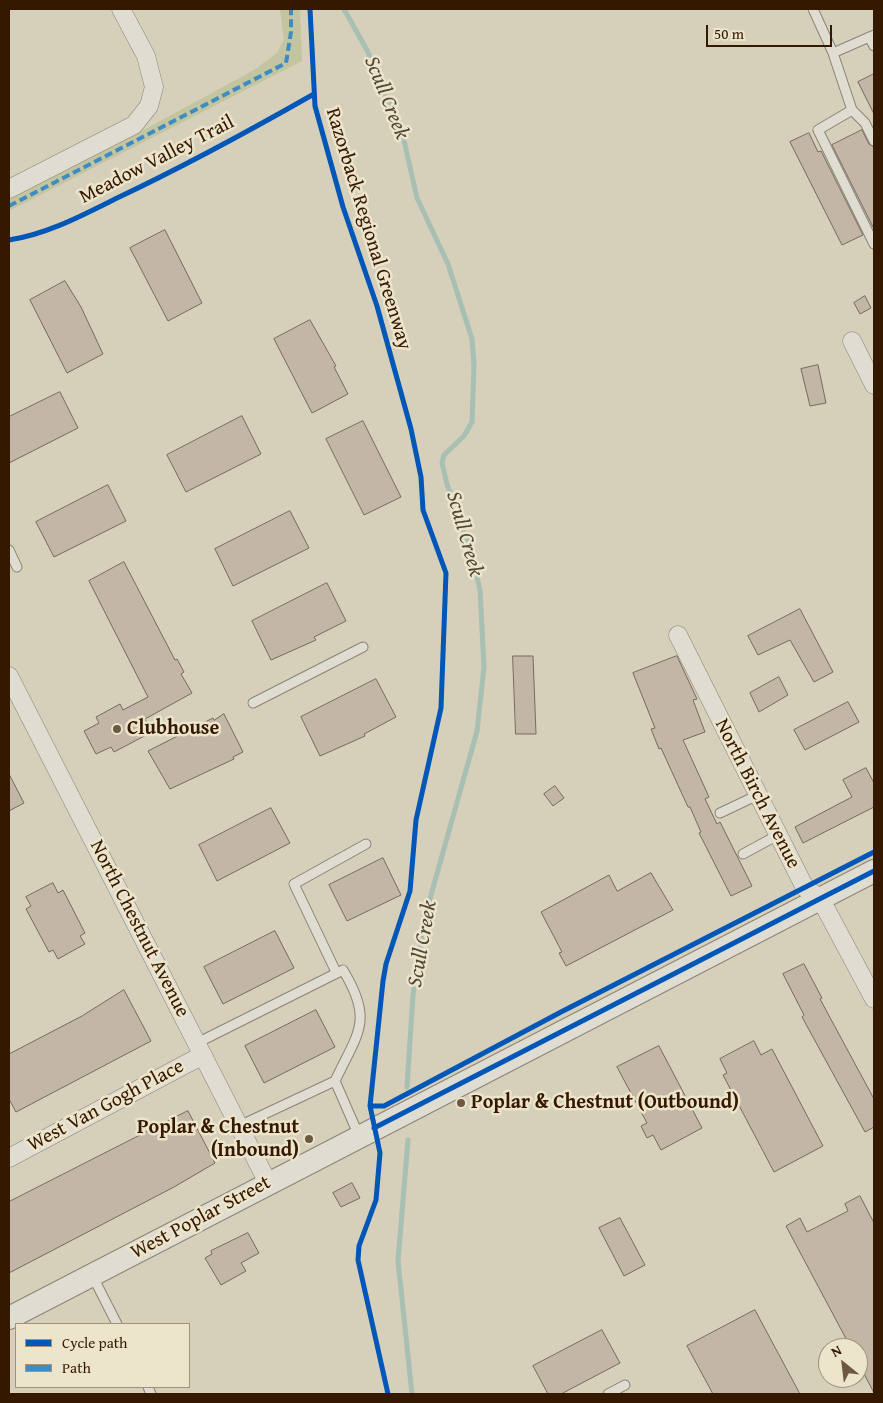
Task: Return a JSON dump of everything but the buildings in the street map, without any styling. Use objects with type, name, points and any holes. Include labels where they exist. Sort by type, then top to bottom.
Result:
[{"type":"street","points":[[9,189],[134,125],[149,106],[154,87],[146,56],[121,9]]},
{"type":"street","points":[[852,340],[874,385]]},
{"type":"street","name":"North Birch Avenue","points":[[678,635],[805,888],[820,898],[874,999]]},
{"type":"street","name":"North Chestnut Avenue","points":[[9,676],[268,1183]]},
{"type":"street","name":"West Poplar Street","points":[[9,1318],[874,871]]},
{"type":"street","name":"West Van Gogh Place","points":[[9,1158],[200,1049]]},
{"type":"lane","points":[[813,9],[833,53],[852,110],[864,123],[874,141]]},
{"type":"lane","points":[[833,53],[872,36],[874,46]]},
{"type":"lane","points":[[852,110],[818,130],[874,244]]},
{"type":"lane","points":[[9,550],[17,567]]},
{"type":"lane","points":[[253,703],[363,647]]},
{"type":"lane","points":[[720,813],[758,795]]},
{"type":"lane","points":[[743,854],[778,835]]},
{"type":"lane","points":[[336,972],[294,884],[366,844]]},
{"type":"lane","points":[[200,1049],[336,972],[343,970],[355,989],[362,1011],[362,1020],[358,1034],[335,1082],[239,1126]]},
{"type":"lane","points":[[335,1082],[359,1136]]},
{"type":"lane","points":[[92,1275],[116,1323]]},
{"type":"lane","points":[[608,1394],[625,1385]]},
{"type":"green space","points":[[280,9],[300,9],[302,61],[9,211],[9,199],[140,132],[254,70],[277,53],[284,40]]},
{"type":"waterway","name":"Scull Creek","points":[[344,9],[368,52],[379,83],[401,127],[417,198],[448,264],[472,339],[474,365],[472,422],[464,436],[444,455],[442,463],[447,484],[471,551],[480,590],[484,667],[477,731],[424,920],[413,995],[407,1087]]},
{"type":"waterway","name":"Scull Creek","points":[[408,1140],[398,1261],[412,1394]]},
{"type":"marked path","points":[[9,206],[286,63],[291,32],[291,9]]},
{"type":"cycle path","name":"Razorback Regional Greenway","points":[[310,9],[315,106],[343,207],[377,306],[411,429],[421,477],[423,510],[446,573],[441,708],[416,820],[410,891],[386,964],[383,981],[370,1106],[380,1153],[376,1200],[359,1246],[358,1260],[388,1394]]},
{"type":"cycle path","name":"Meadow Valley Trail","points":[[9,240],[64,224],[191,161],[314,94]]},
{"type":"cycle path","points":[[370,1106],[384,1106],[561,1012],[874,852]]},
{"type":"cycle path","points":[[374,1128],[874,871]]},
{"type":"place","name":"Clubhouse","points":[[117,729]]},
{"type":"place","name":"Poplar & Chestnut (Outbound)","points":[[461,1103]]},
{"type":"place","name":"Poplar & Chestnut (Inbound)","points":[[309,1139]]}]
